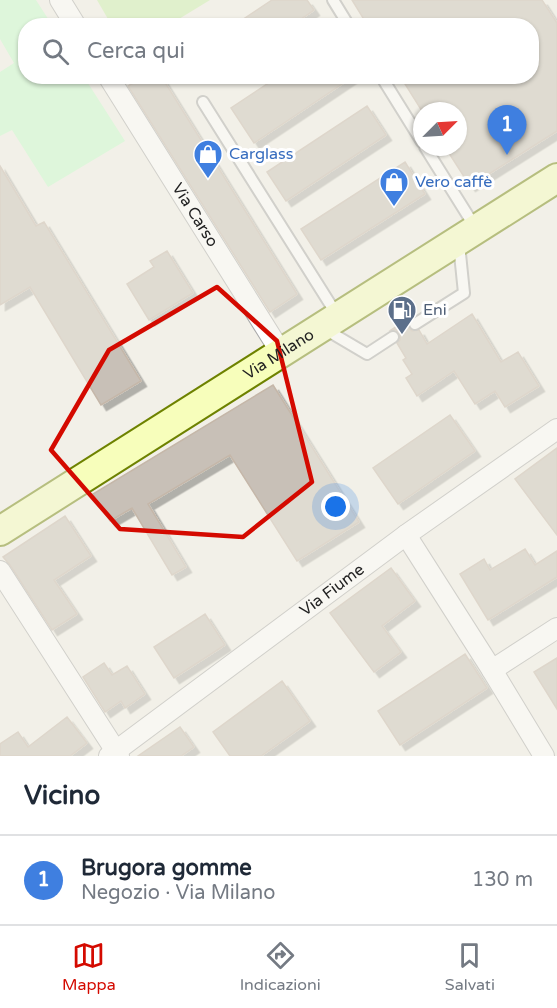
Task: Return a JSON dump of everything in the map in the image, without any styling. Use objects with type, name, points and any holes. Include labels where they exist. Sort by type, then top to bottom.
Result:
[{"type":"main road","name":"Via Milano","points":[[0,531],[557,178]]},
{"type":"street","points":[[60,0],[71,18]]},
{"type":"street","name":"Via Carso","points":[[113,84],[282,354]]},
{"type":"street","name":"Via Fiume","points":[[114,754],[406,535],[557,429]]},
{"type":"street","points":[[406,535],[544,756]]},
{"type":"street","points":[[0,571],[114,754]]},
{"type":"street","points":[[492,670],[557,628]]},
{"type":"lane","points":[[333,0],[344,18]]},
{"type":"lane","points":[[386,84],[413,128]]},
{"type":"lane","points":[[203,102],[331,322],[367,354],[393,337]]},
{"type":"lane","points":[[415,324],[464,293],[468,235],[429,156]]},
{"type":"highlighted area","points":[[217,287],[277,341],[312,482],[243,537],[120,529],[51,450],[109,350]]},
{"type":"green space","points":[[0,0],[36,0],[48,18],[18,18],[18,84],[88,84],[125,141],[48,187],[12,130],[0,136],[0,72],[14,63],[0,39]]},
{"type":"green space","points":[[97,0],[210,0],[180,18],[107,18]]},
{"type":"building","points":[[272,0],[307,0],[314,10],[302,18],[245,18]]},
{"type":"building","points":[[352,0],[542,0],[557,23],[557,131],[470,186],[451,156],[467,156],[467,102],[416,102],[405,84],[539,84],[539,18],[363,18]]},
{"type":"building","points":[[131,84],[166,84],[297,294],[270,312],[128,86]]},
{"type":"building","points":[[267,84],[342,84],[254,143],[231,108]]},
{"type":"building","points":[[367,106],[386,135],[286,201],[267,172]]},
{"type":"building","points":[[405,162],[425,194],[321,260],[301,229]]},
{"type":"building","points":[[0,166],[36,226],[44,222],[141,381],[101,405],[30,287],[0,305]]},
{"type":"building","points":[[167,251],[193,293],[149,320],[127,284],[154,267],[150,261]]},
{"type":"building","points":[[472,314],[501,362],[518,352],[539,386],[505,407],[495,391],[475,404],[454,371],[417,396],[406,378],[412,374],[403,360],[406,358],[397,343],[400,340],[400,333],[391,330],[411,317],[408,327],[412,331],[419,330],[427,344]]},
{"type":"building","points":[[273,385],[359,522],[297,561],[230,455],[148,504],[186,567],[172,575],[132,508],[110,521],[93,494]]},
{"type":"building","points":[[450,415],[475,451],[398,504],[373,468]]},
{"type":"building","points":[[557,448],[557,535],[515,479]]},
{"type":"building","points":[[65,516],[91,556],[54,580],[77,614],[52,630],[3,557]]},
{"type":"building","points":[[525,549],[535,565],[557,551],[557,577],[488,620],[460,574],[484,559],[490,570]]},
{"type":"building","points":[[391,568],[415,601],[382,626],[401,652],[374,672],[330,613]]},
{"type":"building","points":[[205,614],[225,645],[174,678],[154,647]]},
{"type":"building","points":[[465,654],[487,688],[400,745],[378,711]]},
{"type":"building","points":[[557,658],[557,709],[534,672]]},
{"type":"building","points":[[104,663],[112,675],[127,666],[145,694],[125,708],[121,701],[105,712],[83,677]]},
{"type":"building","points":[[282,681],[310,721],[261,756],[230,756],[213,732]]},
{"type":"building","points":[[67,717],[87,743],[70,756],[0,756],[0,744],[18,732],[28,747]]},
{"type":"building","points":[[180,727],[194,747],[181,756],[138,756]]},
{"type":"place","name":"Brugora gomme","points":[[507,155]]},
{"type":"place","name":"Carglass","points":[[208,180]]},
{"type":"place","name":"Vero caffè","points":[[394,208]]},
{"type":"place","name":"Eni","points":[[402,336]]}]
